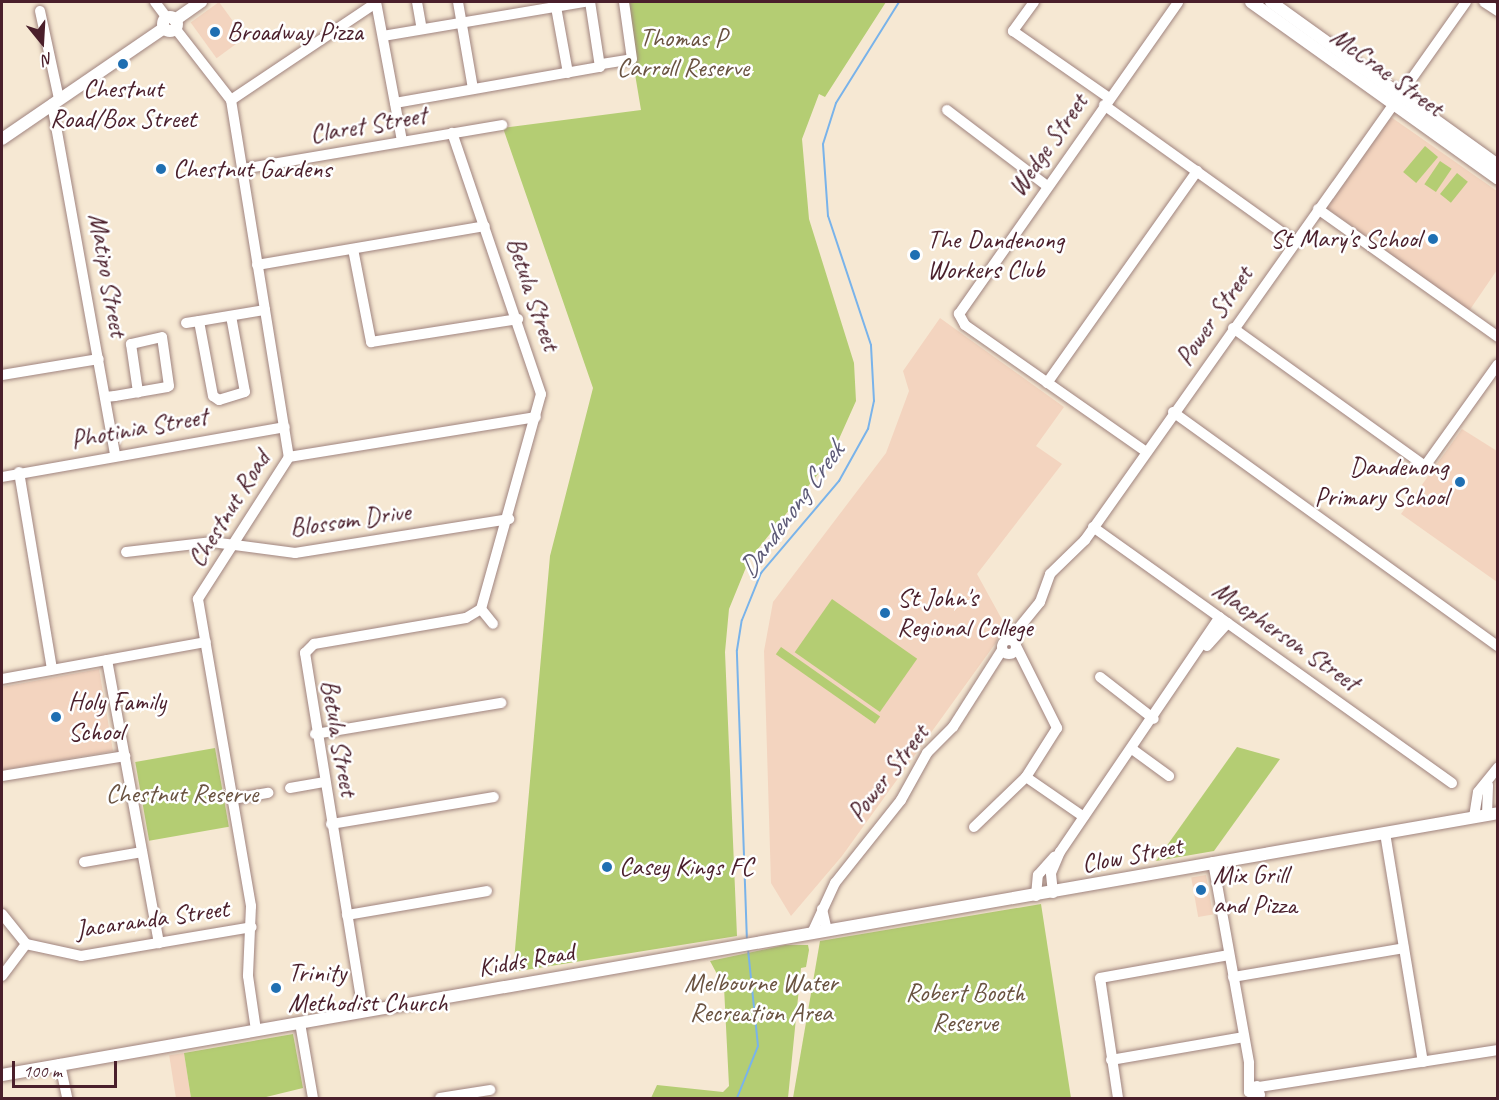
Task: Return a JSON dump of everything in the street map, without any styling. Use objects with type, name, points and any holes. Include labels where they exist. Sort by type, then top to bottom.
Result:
[{"type":"main road","points":[[2,139],[201,2]]},
{"type":"main road","name":"McCrae Street","points":[[1251,2],[1497,165]]},
{"type":"main road","name":"McCrae Street","points":[[1270,2],[1497,179]]},
{"type":"main road","name":"Clow Street","points":[[774,939],[1036,896],[1213,862],[1486,815]]},
{"type":"main road","name":"Kidds Road","points":[[2,1075],[774,939]]},
{"type":"street","name":"Chestnut Road","points":[[155,2],[231,100],[290,457],[198,599],[233,800],[252,927],[248,976],[256,1030]]},
{"type":"street","points":[[231,100],[376,2],[402,141]]},
{"type":"street","points":[[417,2],[422,29]]},
{"type":"street","points":[[458,2],[473,89]]},
{"type":"street","points":[[382,36],[585,2]]},
{"type":"street","points":[[590,2],[602,64]]},
{"type":"street","points":[[395,103],[568,73],[632,59],[624,2]]},
{"type":"street","points":[[1034,2],[1013,31],[1197,171],[1294,240]]},
{"type":"street","name":"Wedge Street","points":[[1047,383],[959,317],[1047,186],[1178,2]]},
{"type":"street","name":"Power Street","points":[[812,933],[822,909],[992,666],[1011,648],[1021,625],[1043,596],[1050,574],[1093,527],[1294,240],[1466,2]]},
{"type":"street","points":[[1484,2],[1497,11]]},
{"type":"street","points":[[556,7],[568,73]]},
{"type":"street","name":"Matipo Street","points":[[40,11],[115,455]]},
{"type":"street","points":[[947,110],[1047,186]]},
{"type":"street","name":"Claret Street","points":[[242,169],[502,125]]},
{"type":"street","name":"Betula Street","points":[[363,1011],[303,665],[314,644],[466,618],[481,609],[509,519],[536,417],[541,388],[452,133]]},
{"type":"street","points":[[1145,451],[1047,383],[1197,171]]},
{"type":"street","points":[[1318,209],[1497,337]]},
{"type":"street","points":[[257,265],[485,226]]},
{"type":"street","points":[[353,249],[371,342],[518,320]]},
{"type":"street","points":[[186,323],[265,310]]},
{"type":"street","points":[[199,321],[213,396],[219,400],[244,392],[231,316]]},
{"type":"street","points":[[1233,328],[1425,466],[1497,364]]},
{"type":"street","points":[[105,397],[138,392],[171,384],[162,338],[131,344],[138,392]]},
{"type":"street","points":[[2,375],[99,359]]},
{"type":"street","points":[[1173,412],[1497,646]]},
{"type":"street","points":[[290,457],[536,417]]},
{"type":"street","name":"Photinia Street","points":[[2,477],[115,455],[285,427]]},
{"type":"street","points":[[19,472],[52,669]]},
{"type":"street","name":"Blossom Drive","points":[[126,552],[183,543],[295,553],[509,519]]},
{"type":"street","name":"Macpherson Street","points":[[1093,527],[1452,783]]},
{"type":"street","points":[[481,609],[493,624]]},
{"type":"street","points":[[1036,896],[1038,875],[1060,852],[1224,620]]},
{"type":"street","points":[[2,679],[206,642]]},
{"type":"street","points":[[974,827],[1026,777],[1057,728],[1026,666],[1011,648]]},
{"type":"street","points":[[107,660],[159,943]]},
{"type":"street","points":[[1100,677],[1154,719]]},
{"type":"street","points":[[315,734],[501,703]]},
{"type":"street","points":[[1132,749],[1168,776]]},
{"type":"street","points":[[2,776],[124,756]]},
{"type":"street","points":[[1486,815],[1484,794],[1497,768]]},
{"type":"street","points":[[1026,777],[1084,817]]},
{"type":"street","points":[[290,788],[323,782]]},
{"type":"street","points":[[233,800],[268,793]]},
{"type":"street","points":[[331,824],[494,797]]},
{"type":"street","points":[[1385,833],[1423,1062]]},
{"type":"street","points":[[84,862],[142,852]]},
{"type":"street","points":[[1053,893],[1051,873],[1060,852]]},
{"type":"street","points":[[1213,862],[1256,1093],[1282,1086],[1497,1050]]},
{"type":"street","points":[[347,915],[487,891]]},
{"type":"street","points":[[822,909],[827,930]]},
{"type":"street","points":[[2,914],[26,944],[2,976]]},
{"type":"street","name":"Jacaranda Street","points":[[26,944],[81,956],[252,927]]},
{"type":"street","points":[[1233,977],[1404,948]]},
{"type":"street","points":[[1118,1098],[1110,1060],[1100,978],[1229,955]]},
{"type":"street","points":[[300,1023],[313,1098]]},
{"type":"street","points":[[1110,1060],[1244,1037]]},
{"type":"street","points":[[60,1064],[67,1098]]},
{"type":"street","points":[[440,1098],[490,1090]]},
{"type":"shaded area","points":[[219,2],[245,38],[217,58],[191,23]]},
{"type":"shaded area","name":"St Mary's School","points":[[1391,117],[1497,191],[1497,270],[1469,311],[1327,208]]},
{"type":"shaded area","name":"St John's Regional College","points":[[940,318],[1064,407],[1036,446],[1062,464],[977,574],[1005,625],[995,644],[842,856],[791,916],[771,883],[764,651],[773,602],[886,453],[909,391],[903,371]]},
{"type":"shaded area","name":"Dandenong Primary School","points":[[1462,429],[1497,451],[1497,582],[1401,514]]},
{"type":"shaded area","name":"Holy Family School","points":[[99,669],[113,751],[2,770],[2,687]]},
{"type":"shaded area","points":[[1206,875],[1213,914],[1198,917],[1191,878]]},
{"type":"shaded area","points":[[184,1053],[191,1098],[176,1098],[169,1055]]},
{"type":"green space","name":"Thomas P Carroll Reserve","points":[[623,2],[886,2],[825,97],[819,94],[802,139],[809,219],[854,363],[856,401],[830,459],[749,560],[729,609],[725,652],[737,936],[513,972],[550,556],[593,388],[503,128],[641,110]]},
{"type":"green space","points":[[1425,146],[1438,157],[1416,183],[1403,172]]},
{"type":"green space","points":[[1440,161],[1452,169],[1436,192],[1424,184]]},
{"type":"green space","points":[[1457,173],[1468,182],[1451,203],[1440,194]]},
{"type":"green space","points":[[832,599],[917,659],[880,712],[795,652]]},
{"type":"green space","points":[[781,647],[880,716],[875,724],[776,654]]},
{"type":"green space","points":[[1237,747],[1280,759],[1214,851],[1156,861]]},
{"type":"green space","name":"Chestnut Reserve","points":[[215,748],[229,827],[149,841],[135,762]]},
{"type":"green space","name":"Robert Booth Reserve","points":[[1041,904],[1071,1098],[793,1098],[820,941]]},
{"type":"green space","name":"Melbourne Water Recreation Area","points":[[785,945],[808,945],[809,950],[806,967],[801,968],[788,1098],[651,1098],[657,1085],[723,1092],[729,1086],[724,987],[710,961]]},
{"type":"green space","points":[[293,1034],[303,1088],[262,1098],[191,1098],[184,1053]]},
{"type":"waterway","name":"Dandenong Creek","points":[[747,942],[737,650],[742,620],[761,573],[839,481],[868,429],[874,401],[871,345],[828,216],[823,144],[836,103],[899,2]]},
{"type":"waterway","name":"Dandenong Creek","points":[[737,1098],[758,1046],[748,950]]},
{"type":"place","name":"Broadway Pizza","points":[[215,32]]},
{"type":"place","name":"Chestnut Road/Box Street","points":[[123,64]]},
{"type":"place","name":"Chestnut Gardens","points":[[161,169]]},
{"type":"place","name":"St Mary's School","points":[[1433,239]]},
{"type":"place","name":"The Dandenong Workers Club","points":[[915,255]]},
{"type":"place","name":"Dandenong Primary School","points":[[1460,482]]},
{"type":"place","name":"St John's Regional College","points":[[885,613]]},
{"type":"place","name":"Holy Family School","points":[[56,717]]},
{"type":"place","name":"Casey Kings FC","points":[[607,867]]},
{"type":"place","name":"Mix Grill and Pizza","points":[[1201,890]]},
{"type":"place","name":"Trinity Methodist Church","points":[[276,988]]}]
